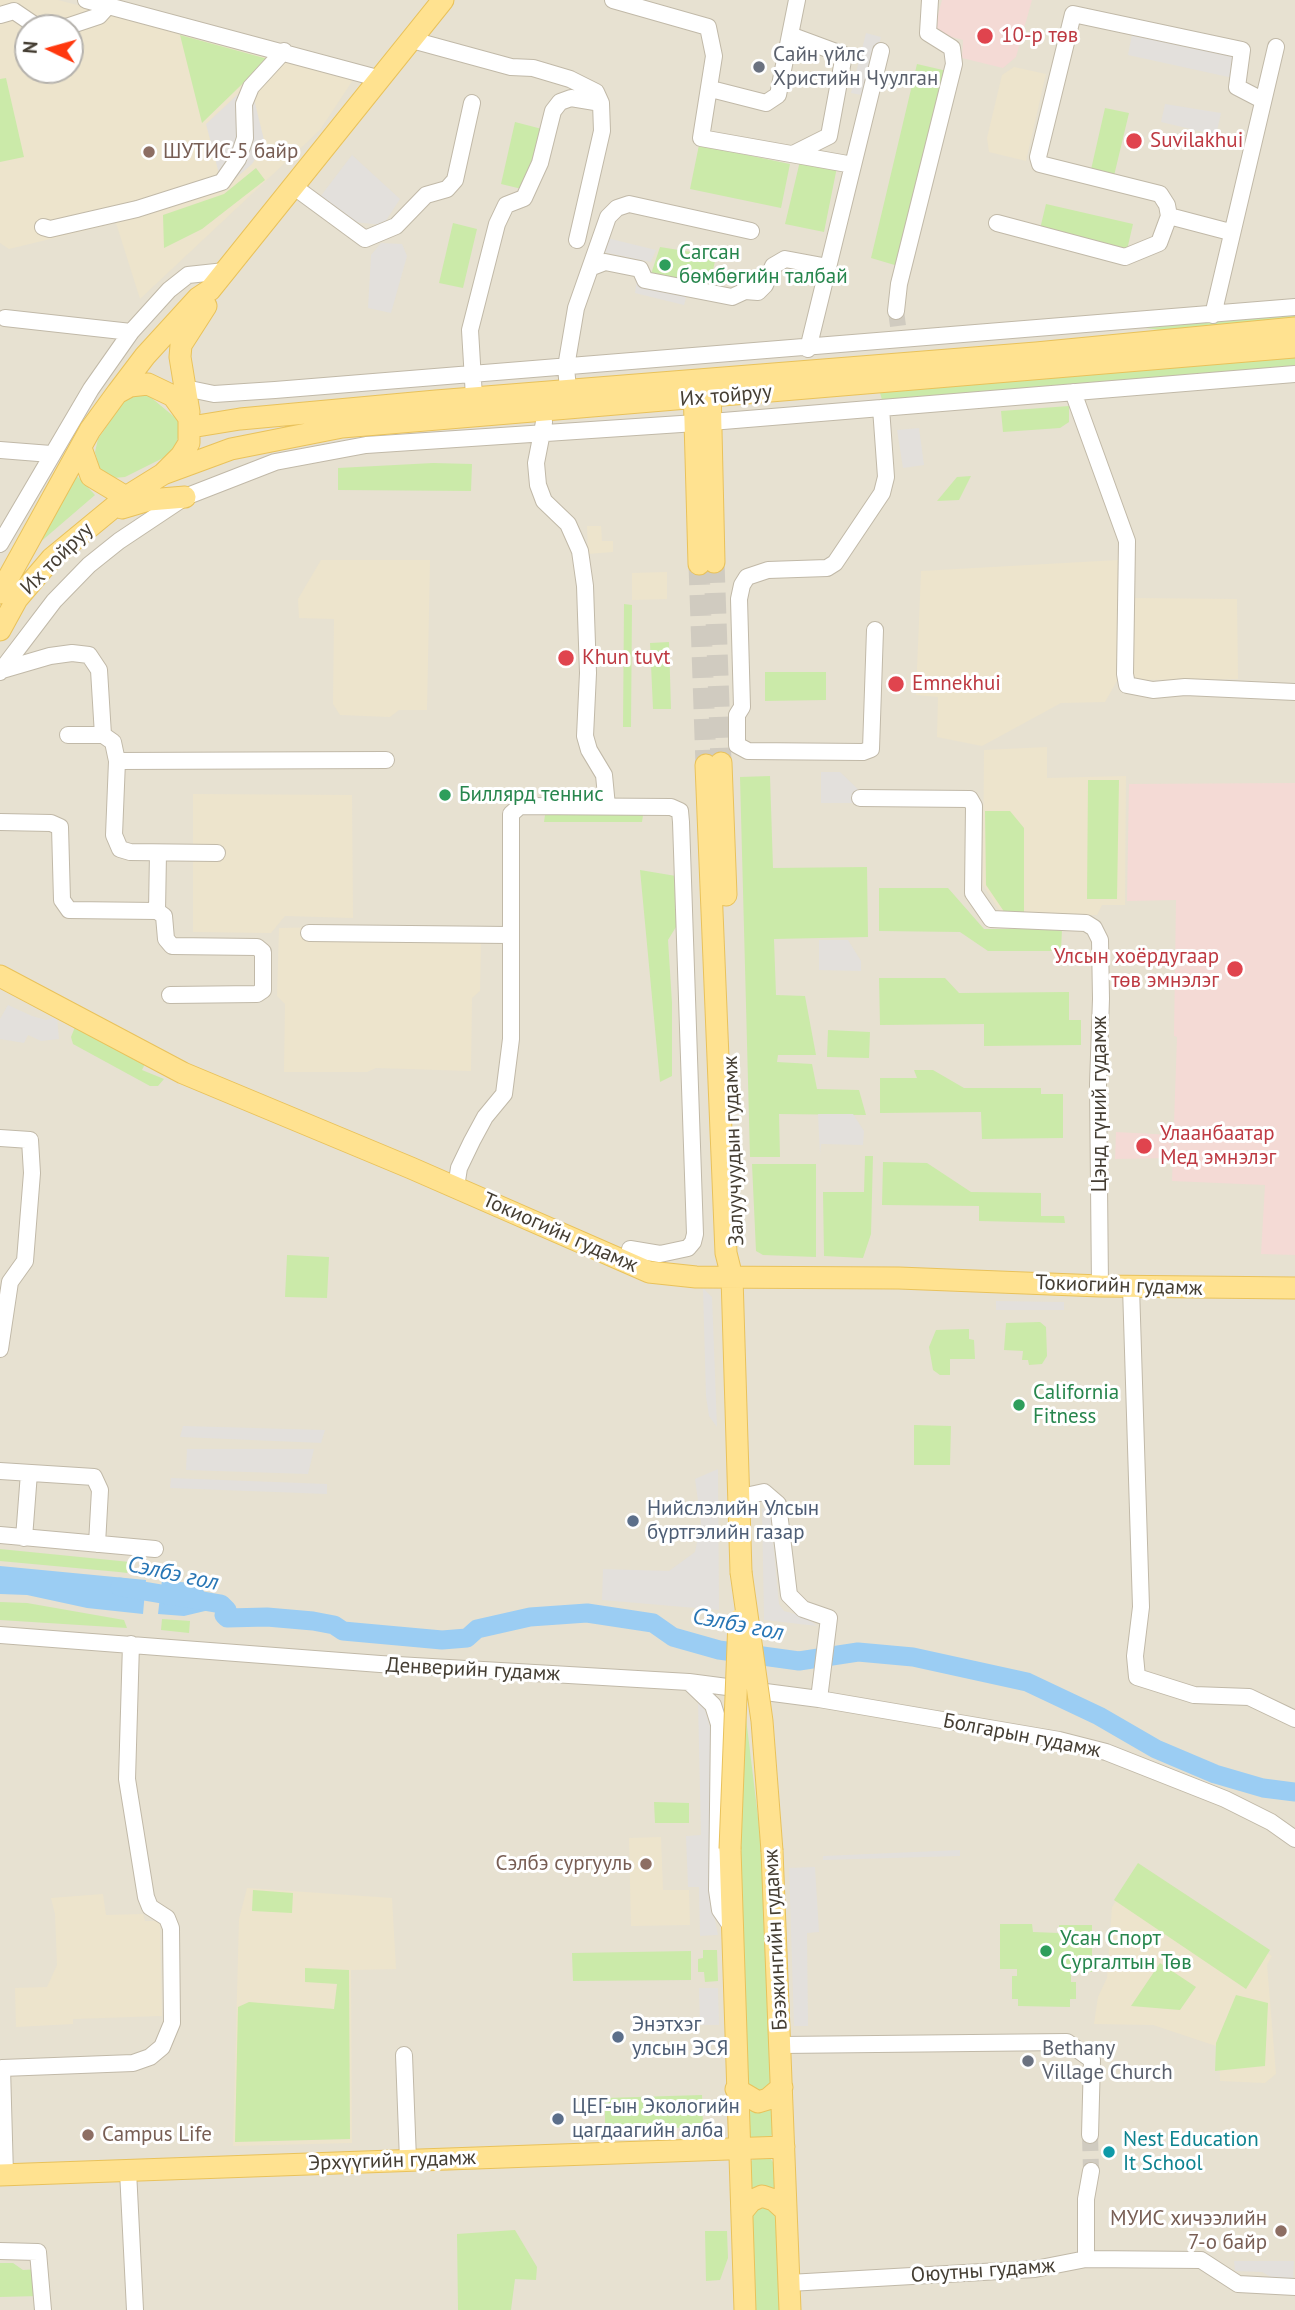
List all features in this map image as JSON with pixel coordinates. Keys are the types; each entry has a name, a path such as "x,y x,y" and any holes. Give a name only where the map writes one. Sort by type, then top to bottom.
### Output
{"main road":[{"path":"210,290 207,305 181,345 190,422 185,450 163,474 126,497 92,476 81,448 90,430 145,356 198,298 210,290 443,0"},
{"name":"Их тойруу","path":"163,474 231,449 342,427 545,409 702,389 1295,328"},
{"name":"Их тойруу","path":"190,422 568,389 702,389 1295,347"},
{"path":"117,393 130,386 148,384 173,396 190,422"},
{"path":"702,389 706,563"},
{"name":"Их тойруу","path":"0,593 10,554 81,448"},
{"name":"Их тойруу","path":"0,630 37,574 126,497"},
{"path":"106,512 149,500 185,497"},
{"name":"Залуучуудын гудамж","path":"714,764 726,1253 732,1277"},
{"name":"Токиогийн гудамж","path":"0,976 183,1073 456,1187 632,1266 663,1275 1295,1288"},
{"name":"Бээжингийн гудамж","path":"732,1277 741,1497 741,1572 730,1849 745,2310"},
{"name":"Бээжингийн гудамж","path":"741,1572 762,1721 772,1850 790,2310"},
{"path":"736,2089 753,2101 763,2101 782,2087"},
{"name":"Эрхүүгийн гудамж","path":"3,2175 784,2147"},
{"path":"742,2212 751,2202 762,2196 774,2200 786,2211"}],"street":[{"path":"86,0 381,79"},
{"path":"613,0 708,27 714,47 711,89 701,138 853,165"},
{"path":"711,89 766,103 778,96 797,0"},
{"path":"898,326 899,284 954,64 951,48 928,33 929,0"},
{"path":"84,21 99,16 108,6"},
{"path":"998,223 1125,257 1159,243 1169,216 1167,205 1160,194 1040,164 1038,157 1074,7 1242,50 1237,87 1262,100"},
{"path":"0,15 15,11 19,14"},
{"path":"790,35 844,55 829,136 793,154"},
{"path":"412,40 511,67 533,68 570,79 596,92 601,103 602,131 577,240"},
{"path":"1213,315 1230,232 1276,47"},
{"path":"43,227 50,229 137,209 222,182 238,159 245,138 244,104 251,87 284,51"},
{"path":"808,349 881,51"},
{"path":"474,397 470,330 497,224 506,205 524,198 540,163 554,111 560,102 571,98 601,103"},
{"path":"293,186 365,239 396,226 426,195 447,189 455,180 472,103"},
{"path":"568,389 566,367 576,308 608,217 617,208 629,204 751,231"},
{"path":"1169,216 1230,232"},
{"path":"592,267 605,262 640,269 645,280 732,297 746,291 758,292 765,285 773,266 785,259 828,267"},
{"path":"0,544 51,454 131,332 169,290 188,275 225,271"},
{"path":"184,388 214,394 808,349 898,326 1213,315 1295,307"},
{"path":"5,318 131,332"},
{"path":"1,671 54,601 89,565 139,525 185,497 275,462 366,445 703,422 1295,374"},
{"path":"1073,392 1127,541 1125,674 1128,685 1153,690 1185,687 1295,692"},
{"path":"875,630 871,749 863,752 748,751 737,746 737,715 742,707 739,599 742,585 747,577 768,570 827,568 835,563 882,493 886,477 881,408"},
{"path":"545,409 536,463 538,485 544,501 568,524 580,551 585,586 588,673 585,736 589,750 604,775 607,806"},
{"path":"0,450 51,454"},
{"path":"1,671 50,656 72,653 89,655 99,670 103,735"},
{"path":"68,735 103,735 113,742 117,761 115,840 125,851 217,853"},
{"path":"117,761 386,760"},
{"name":"Цэнд гүний гудамж","path":"860,798 970,799 974,806 973,893 991,919 1086,923 1094,928 1100,940 1100,1286"},
{"path":"456,1187 459,1168 472,1141 485,1117 504,1094 511,1039 509,818 513,810 520,806 607,806 671,807 680,811 695,1234 694,1242 688,1248 660,1254 630,1249 632,1266"},
{"path":"0,822 51,823 60,827 62,900 69,910 157,911 164,916 166,939 172,946 257,947 263,952 263,990 257,994 170,995"},
{"path":"157,911 158,853"},
{"path":"309,933 509,935"},
{"path":"0,1138 30,1140 32,1173 25,1261 10,1282 0,1349"},
{"path":"1130,1286 1141,1607 1135,1656 1137,1677 1194,1695 1249,1697 1295,1719"},
{"path":"0,1471 94,1477 100,1490 97,1544"},
{"path":"24,1538 29,1473"},
{"path":"741,1497 764,1492 778,1504 789,1595 803,1609 829,1618 820,1693"},
{"path":"0,1535 155,1549"},
{"name":"Денверийн гудамж","path":"0,1635 380,1664 688,1682 773,1692"},
{"path":"3,2175 2,2067 133,2063 150,2057 162,2047 172,2023 171,1928 167,1918 150,1907 146,1897 127,1779 131,1644"},
{"path":"688,1682 713,1704 719,1724 717,1889 720,1910 731,1926"},
{"name":"Болгарын гудамж","path":"773,1692 820,1693 1059,1740 1106,1752 1225,1799 1271,1822 1295,1839"},
{"path":"780,2045 1067,2042 1092,2060 1090,2135"},
{"path":"404,2054 408,2160"},
{"path":"128,2171 135,2310"},
{"path":"1086,2259 1086,2199 1091,2171"},
{"path":"0,2251 38,2252 43,2310"},
{"name":"Оюутны гудамж","path":"789,2283 1035,2269 1086,2259 1201,2260 1238,2284 1295,2287"}],"shaded area":[{"path":"0,0 1295,0 1295,2310 0,2310"},
{"name":"ШУТИС-5 байр","path":"0,0 58,0 355,77 320,130 140,299 116,223 9,249 0,243"},
{"name":"10-р төв","path":"942,0 1032,0 1016,57 1003,68 962,58 963,40 933,32"},
{"path":"1133,29 1239,52 1233,78 1128,55"},
{"path":"866,33 881,37 866,96 851,93"},
{"path":"1014,67 1046,74 1026,161 989,152 987,138 1002,75"},
{"path":"250,83 265,144 252,164 223,189 206,124"},
{"path":"1165,104 1221,113 1216,135 1161,122"},
{"path":"352,155 400,199 383,225 354,222 320,197"},
{"path":"607,238 656,250 651,262 603,252"},
{"path":"381,243 402,244 407,256 391,313 368,308 371,255"},
{"path":"637,279 688,291 684,305 635,293"},
{"path":"919,428 924,465 903,468 897,430"},
{"path":"587,526 601,526 602,541 613,541 613,552 588,554"},
{"path":"321,560 430,560 427,710 399,710 390,717 340,715 333,704 334,619 299,618 298,599"},
{"path":"1118,560 1117,681 1105,702 1061,703 982,746 937,737 938,697 916,695 921,571"},
{"path":"667,572 667,599 632,600 632,573"},
{"path":"1133,598 1237,599 1238,679 1135,680 1129,674"},
{"path":"1047,747 1047,778 1126,776 1125,905 1102,905 1097,915 1003,916 983,885 984,750"},
{"path":"821,772 840,772 863,794 863,803 821,803"},
{"name":"Улсын хоёрдугаар төв эмнэлэг","path":"1295,783 1295,1255 1261,1254 1265,1185 1172,1181 1177,1037 1174,1036 1176,900 1127,901 1129,784"},
{"path":"193,794 352,795 353,918 285,916 271,933 193,932"},
{"path":"373,926 481,938 480,991 472,998 471,1071 376,1068 367,1072 284,1072 285,1004 277,996 279,928"},
{"path":"819,940 848,940 861,961 861,971 819,970"},
{"path":"8,1005 46,1020 57,1017 59,1039 41,1041 28,1035 24,1043 0,1039 0,1019"},
{"path":"818,1114 853,1114 864,1131 863,1145 821,1144 820,1155"},
{"name":"Улаанбаатар Мед эмнэлэг","path":"1116,1132 1172,1135 1171,1158 1115,1159"},
{"path":"703,1288 712,1297 717,1427 709,1416 706,1396"},
{"path":"996,1301 1064,1302 1064,1310 996,1310"},
{"path":"183,1426 325,1430 321,1443 180,1437"},
{"path":"187,1449 314,1449 308,1474 186,1470"},
{"path":"718,1469 719,1610 602,1600 603,1569 669,1571 695,1552 701,1523 695,1479"},
{"path":"171,1478 327,1484 327,1494 170,1488"},
{"path":"762,1508 770,1509 779,1604 784,1611 806,1617 817,1626 764,1620"},
{"path":"698,1702 705,1710 711,1731 710,1894 718,1935 700,1936 699,1887 688,1887 686,1836 701,1835"},
{"name":"Сэлбэ сургууль","path":"661,1837 663,1890 689,1890 690,1925 631,1926 629,1838"},
{"path":"960,1850 960,1856 823,1860 823,1856"},
{"path":"1139,1865 1272,1956 1267,1965 1276,2074 1265,2083 1220,2081 1219,2047 1153,2025 1094,2024 1098,1997 1107,1978 1112,1907"},
{"path":"815,1867 819,1932 807,1933 808,2026 794,2026 789,1868"},
{"path":"247,1888 392,1898 396,1969 351,1970 352,2143 233,2146 239,1919"},
{"path":"103,1894 106,1915 143,1914 145,1921 160,1921 162,2016 73,2019 73,2024 16,2027 15,1988 47,1987 57,1965 55,1914 51,1898"},
{"path":"699,1988 718,1988 719,2025 700,2025"},
{"path":"1234,2261 1294,2261 1293,2281 1280,2282 1262,2272 1235,2271"}],"green space":[{"path":"180,35 268,59 202,123"},
{"path":"917,64 947,71 898,266 871,258"},
{"path":"6,78 24,157 0,162 0,79"},
{"path":"1105,108 1129,113 1113,180 1090,174"},
{"path":"515,122 542,129 526,190 501,184"},
{"path":"699,145 790,164 781,208 690,189"},
{"path":"800,161 837,167 824,232 785,224"},
{"path":"256,168 265,180 202,229 164,248 163,215 224,194"},
{"path":"1046,204 1133,224 1127,250 1040,229"},
{"path":"453,223 477,229 463,288 439,283"},
{"path":"660,247 716,256 709,289 650,277"},
{"path":"1295,311 1295,322 1182,333 1131,326"},
{"path":"1295,355 1295,367 882,400 879,389"},
{"path":"138,395 148,395 178,420 180,430 175,448 167,456 125,477 113,478 101,474 95,452 98,439 123,402"},
{"path":"1069,406 1069,422 1060,428 1003,432 1001,411"},
{"path":"433,463 472,464 471,491 338,490 338,468"},
{"path":"77,476 95,495 38,544"},
{"path":"971,476 959,500 937,501 957,477"},
{"path":"624,604 632,605 631,727 623,727"},
{"path":"669,642 671,709 653,709 650,643"},
{"path":"765,672 826,672 826,700 765,701"},
{"path":"770,776 773,868 867,867 868,937 774,939 776,995 805,996 816,1055 778,1055 777,1062 812,1064 817,1089 859,1090 866,1115 779,1114 780,1157 750,1157 740,777"},
{"path":"1088,780 1119,780 1117,899 1087,899"},
{"path":"985,811 1010,811 1024,828 1024,912 1005,913 986,885"},
{"path":"545,815 643,815 642,822 544,822"},
{"path":"640,870 676,876 679,922 668,940 672,1003 672,1076 660,1082"},
{"path":"879,888 948,888 984,929 1062,929 1061,951 988,951 960,932 879,931"},
{"path":"879,978 945,978 959,993 1069,992 1069,1020 1081,1020 1081,1045 984,1046 984,1024 880,1025"},
{"path":"75,1027 146,1062 142,1070 164,1079 158,1086 150,1086 73,1044 71,1037"},
{"path":"828,1030 870,1032 869,1058 827,1057"},
{"path":"914,1070 933,1070 964,1088 1041,1088 1041,1094 1063,1094 1063,1138 982,1139 981,1112 880,1113 880,1078 917,1078"},
{"path":"865,1156 873,1156 871,1234 863,1258 824,1256 823,1192 864,1192"},
{"path":"883,1162 927,1163 971,1192 1041,1193 1041,1216 1064,1216 1065,1223 979,1221 979,1206 882,1205"},
{"path":"752,1164 816,1164 816,1257 763,1255 756,1251"},
{"path":"287,1255 329,1257 327,1298 285,1297"},
{"path":"1040,1322 1046,1327 1047,1356 1042,1364 1029,1365 1028,1360 1022,1360 1023,1351 1004,1350 1006,1323"},
{"path":"969,1329 969,1339 974,1340 975,1359 950,1359 950,1375 940,1375 933,1370 929,1347 936,1330"},
{"path":"914,1425 951,1426 950,1465 914,1465"},
{"path":"0,1549 130,1562 130,1568 127,1573 0,1561"},
{"path":"0,1602 27,1603 124,1620 127,1628 0,1620"},
{"path":"162,1619 190,1621 189,1633 161,1630"},
{"path":"745,1710 762,1850 771,2092 746,2090 738,1895"},
{"path":"654,1802 689,1803 689,1823 655,1823"},
{"path":"1138,1863 1270,1950 1246,1989 1114,1900"},
{"path":"253,1890 293,1893 292,1913 252,1911"},
{"name":"Усан Спорт Сургалтын Төв","path":"1000,1924 1032,1924 1033,1932 1059,1933 1059,1925 1092,1925 1092,1972 1071,1972 1071,1982 1076,1982 1076,1999 1070,1999 1070,2007 1018,2006 1018,1999 1012,1999 1012,1976 1017,1976 1017,1969 1000,1969"},
{"path":"703,1950 717,1950 718,1981 705,1982 704,1972 698,1972 698,1959 703,1958"},
{"path":"691,1951 691,1980 573,1981 572,1953"},
{"path":"1160,1963 1196,1987 1180,2010 1131,2006"},
{"path":"305,1968 349,1970 350,2139 235,2142 238,2007 249,2002 334,2009 337,1984 305,1982"},
{"path":"1236,1995 1268,2003 1265,2066 1215,2071 1216,2043"},
{"path":"702,2095 703,2127 605,2130 605,2098"},
{"path":"745,2099 774,2099 774,2130 770,2138 752,2139 748,2135"},
{"path":"756,2157 770,2158 775,2165 777,2197 751,2196 749,2163"},
{"path":"776,2205 782,2310 752,2310 750,2207"},
{"path":"515,2230 537,2267 536,2280 515,2279 511,2310 458,2310 457,2234"},
{"path":"705,2231 727,2231 728,2258 720,2280 706,2281"},
{"path":"0,2263 13,2263 23,2270 39,2269 40,2296 0,2297"}],"water":[{"path":"0,1566 146,1580 143,1614 87,1608 27,1595 0,1594"},
{"path":"162,1580 199,1584 205,1593 226,1606 184,1616 158,1614"}],"waterway":[{"name":"Сэлбэ гол","path":"120,1587 221,1604 227,1610 224,1615 227,1618 267,1617 313,1621 334,1625 343,1631 442,1640 467,1638 477,1629 530,1617 587,1613 653,1623 673,1637 719,1650 799,1661 858,1652 913,1657 1027,1682 1099,1716 1156,1749 1215,1774 1263,1788 1295,1792"}],"tunnel":[{"path":"896,311 898,326"},
{"path":"714,562 721,763"},
{"path":"699,564 706,765"},
{"path":"1090,2135 1091,2171"}],"place":[{"name":"10-р төв","path":"985,36"},
{"name":"Сайн үйлс Христийн Чуулган","path":"759,67"},
{"name":"Suvilakhui","path":"1134,141"},
{"name":"ШУТИС-5 байр","path":"149,152"},
{"name":"Сагсан бөмбөгийн талбай","path":"665,265"},
{"name":"Khun tuvt","path":"566,658"},
{"name":"Emnekhui","path":"896,684"},
{"name":"Биллярд теннис","path":"445,795"},
{"name":"Улсын хоёрдугаар төв эмнэлэг","path":"1235,969"},
{"name":"Улаанбаатар Мед эмнэлэг","path":"1144,1146"},
{"name":"California Fitness","path":"1019,1405"},
{"name":"Нийслэлийн Улсын бүртгэлийн газар","path":"633,1521"},
{"name":"Сэлбэ сургууль","path":"646,1864"},
{"name":"Усан Спорт Сургалтын Төв","path":"1046,1951"},
{"name":"Энэтхэг улсын ЭСЯ","path":"618,2037"},
{"name":"Bethany Village Church","path":"1028,2061"},
{"name":"ЦЕГ-ын Экологийн цагдаагийн алба","path":"558,2119"},
{"name":"Campus Life","path":"88,2135"},
{"name":"Nest Education It School","path":"1109,2152"},
{"name":"МУИС хичээлийн 7-о байр","path":"1281,2231"}]}
